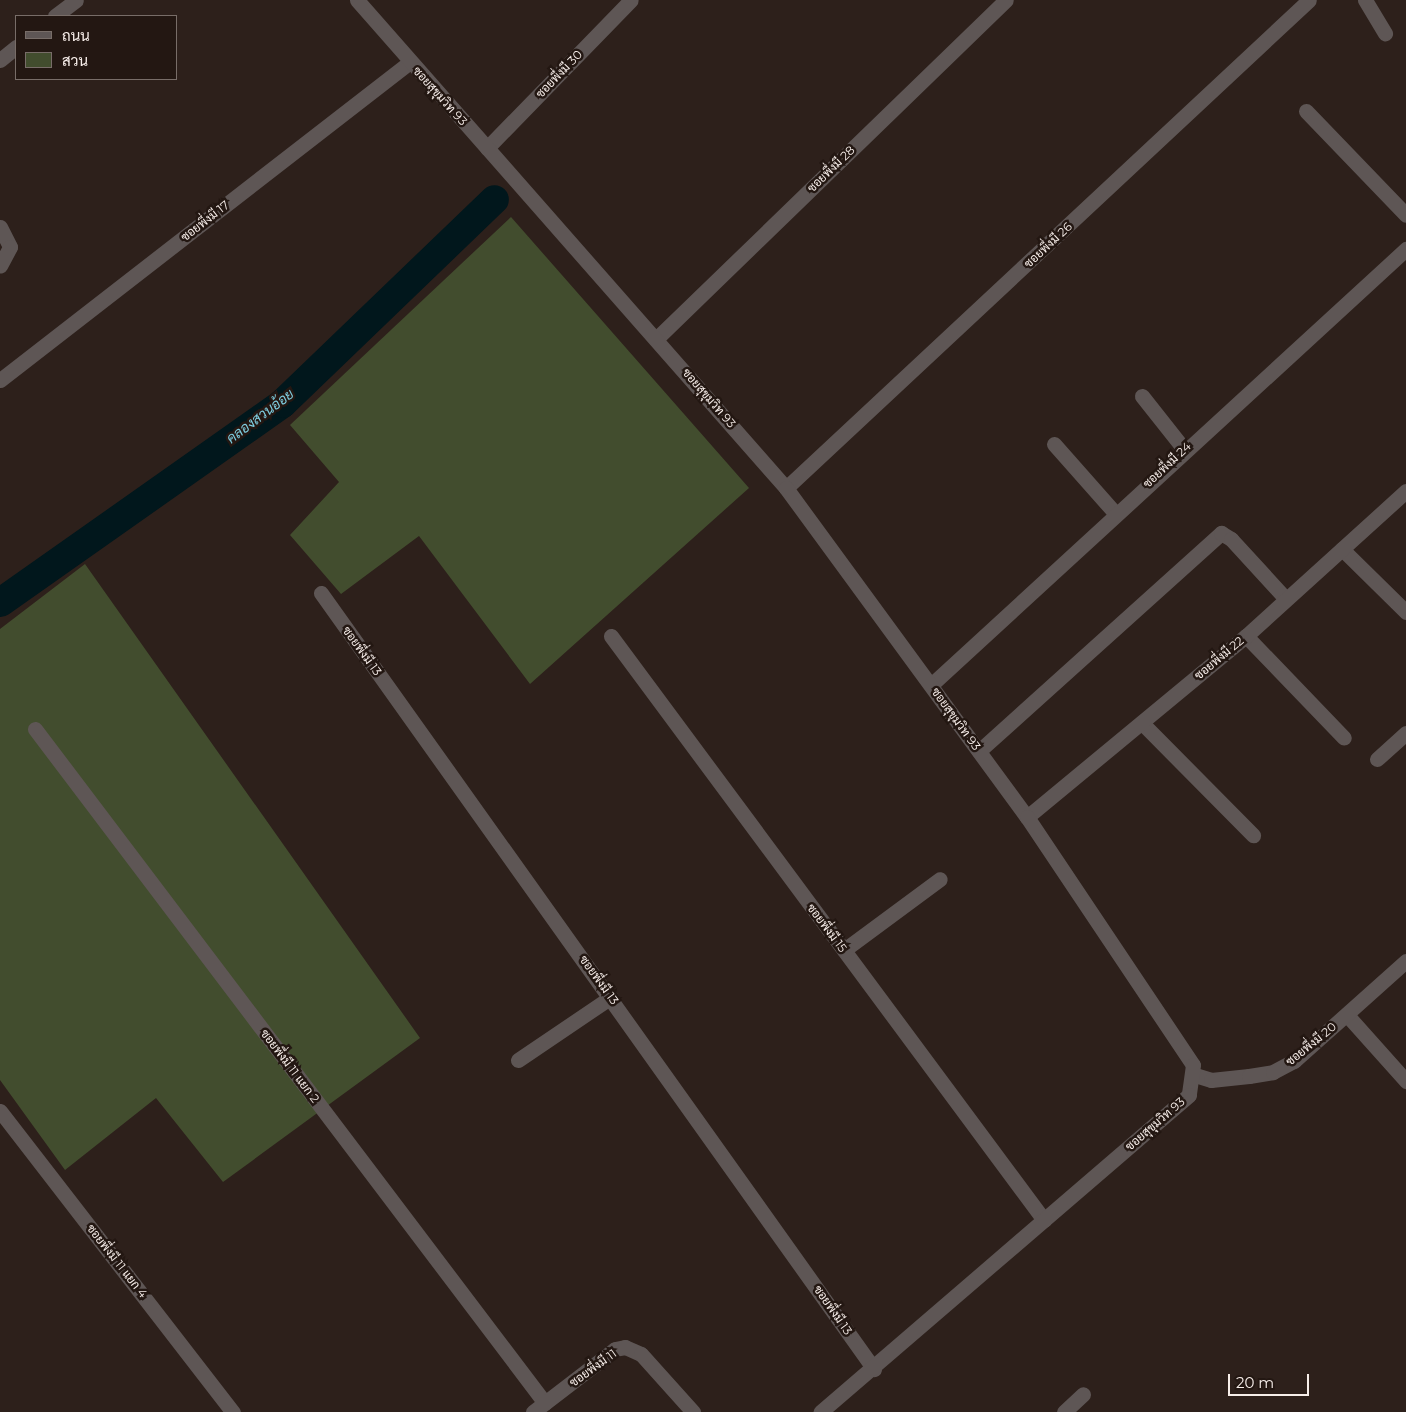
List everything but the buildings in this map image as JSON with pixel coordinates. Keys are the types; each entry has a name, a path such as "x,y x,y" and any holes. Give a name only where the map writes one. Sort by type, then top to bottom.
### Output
{"street":[{"path":"56,15 76,0"},
{"name":"ซอยสุขุมวิท 93","path":"357,0 786,488 1027,817 1190,1060 1195,1075 1189,1095 874,1369 821,1412"},
{"name":"ซอยพึ่งมี 30","path":"487,148 631,0"},
{"name":"ซอยพึ่งมี 28","path":"656,339 1006,0"},
{"name":"ซอยพึ่งมี 26","path":"786,488 1309,0"},
{"path":"1365,0 1384,33"},
{"path":"0,60 15,48"},
{"name":"ซอยพึ่งมี 17","path":"0,380 410,62"},
{"path":"1306,110 1406,215"},
{"path":"0,227 10,247 0,266"},
{"name":"ซอยพึ่งมี 24","path":"931,685 1184,449 1406,249"},
{"path":"1142,396 1184,449"},
{"path":"1054,444 1115,513"},
{"name":"ซอยพึ่งมี 22","path":"1027,817 1246,636 1406,491"},
{"path":"979,751 1221,533 1231,538 1286,599"},
{"path":"1342,549 1406,612"},
{"name":"ซอยพึ่งมี 13","path":"321,594 611,997 874,1369"},
{"name":"ซอยพึ่งมี 15","path":"611,636 1044,1220"},
{"path":"1246,636 1344,738"},
{"path":"1142,723 1254,835"},
{"name":"ซอยพึ่งมี 11 แยก 2","path":"35,729 545,1402"},
{"path":"1377,759 1406,733"},
{"path":"844,950 940,879"},
{"name":"ซอยพึ่งมี 20","path":"1195,1075 1211,1080 1273,1072 1294,1061 1406,961"},
{"path":"518,1060 611,997"},
{"path":"1347,1015 1406,1081"},
{"name":"ซอยพึ่งมี 11 แยก 4","path":"0,1111 233,1412"},
{"name":"ซอยพึ่งมี 11","path":"533,1412 615,1349 625,1347 641,1354 693,1412"},
{"path":"1064,1412 1083,1394"}],"green space":[{"path":"511,217 749,488 530,684 419,536 341,594 290,535 339,482 290,425"},
{"path":"85,564 420,1038 223,1182 156,1098 65,1170 0,1080 0,629"}],"waterway":[{"name":"คลองสวนอ้อย","path":"0,602 282,403 494,199"}]}
